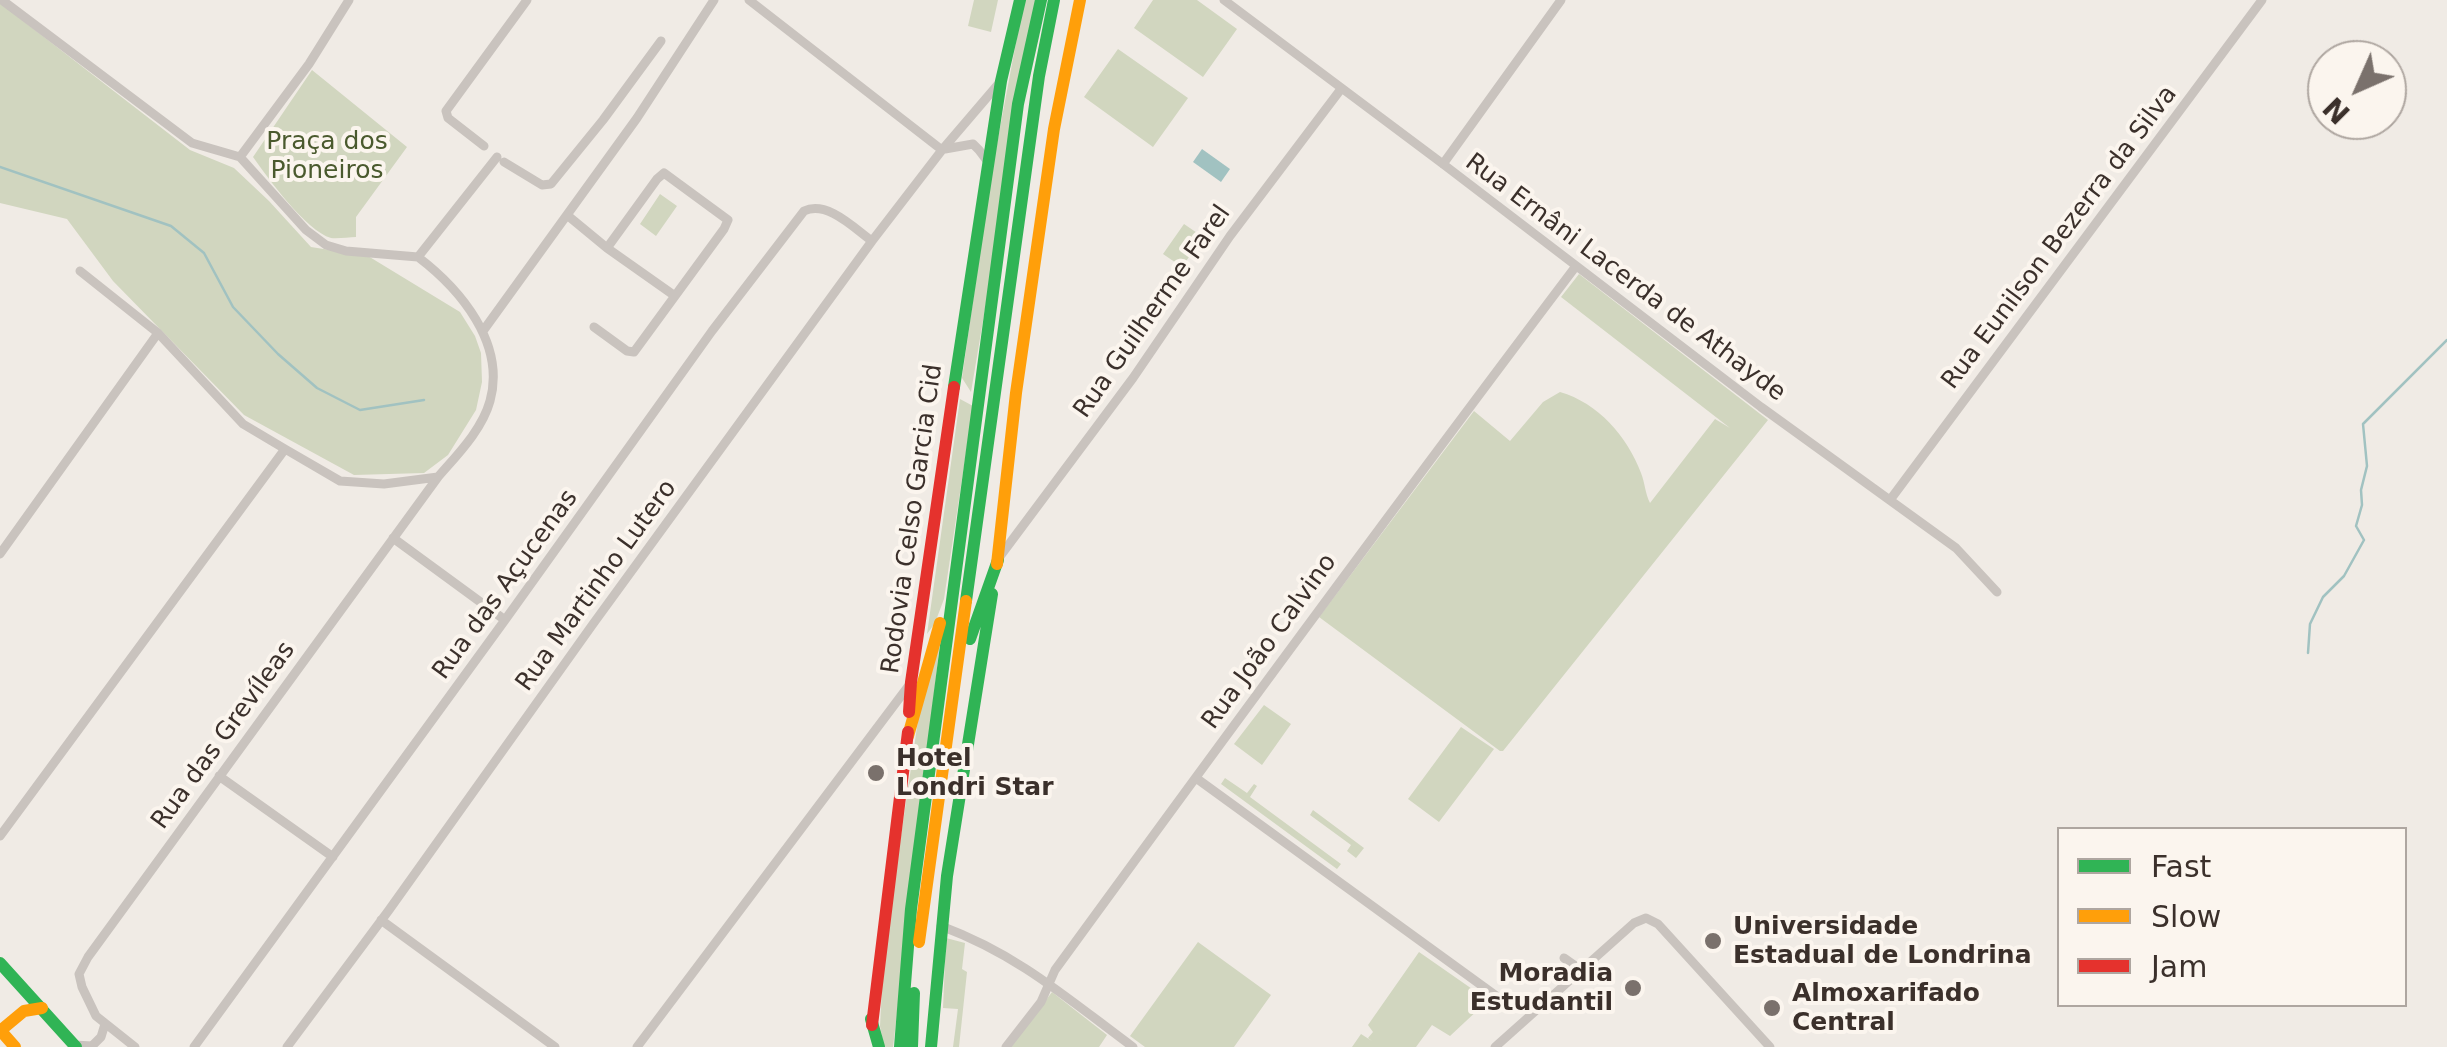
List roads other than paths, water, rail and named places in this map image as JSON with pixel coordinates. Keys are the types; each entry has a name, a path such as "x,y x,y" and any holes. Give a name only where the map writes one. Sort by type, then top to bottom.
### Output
{"main road":[{"name":"Rodovia Celso Garcia Cid","path":"876,1047 872,1018 908,736 911,682 1001,80 1020,0"},
{"name":"Rodovia Celso Garcia Cid","path":"900,1047 911,909 1018,104 1041,0"},
{"path":"912,1047 916,965 1040,76 1054,0"},
{"path":"931,1047 933,995 960,786 998,560 1016,393 1049,167 1080,0"},
{"path":"956,677 998,560"},
{"path":"908,736 954,584"},
{"path":"0,962 75,1046"},
{"path":"916,965 921,1047"},
{"path":"15,1047 0,1030 22,1010 42,1008"}],"street":[{"path":"2,0 192,143 240,158 306,230 326,245 346,251 418,256 460,296 483,331 637,118 714,0"},
{"path":"240,158 350,0"},
{"path":"527,0 446,112 448,118 500,160 542,184 550,184 661,41"},
{"path":"749,0 942,150 972,144 988,162"},
{"name":"Rua Ernâni Lacerda de Athayde","path":"1224,0 1761,407 1956,548 1997,592"},
{"path":"1443,164 1561,0"},
{"name":"Rua Eunilson Bezerra da Silva","path":"1890,500 2262,0"},
{"name":"Rua Martinho Lutero","path":"288,1047 872,241 1001,80"},
{"name":"Rua Guilherme Farel","path":"998,560 1133,378 1230,236 1341,89"},
{"path":"418,256 500,160"},
{"path":"594,327 634,352 728,222 724,215 664,173 607,248"},
{"name":"Rua das Açucenas","path":"194,1047 712,331 804,211 814,207 826,210 872,241"},
{"path":"567,215 675,296"},
{"name":"Rua João Calvino","path":"1006,1047 1040,1002 1056,970 1196,778 1576,266"},
{"path":"80,271 158,333 244,424 340,481 384,484 438,477"},
{"name":"Rua das Grevíleas","path":"105,1024 96,1016 82,987 79,974 88,957 438,477 471,438 490,402 494,374 483,331"},
{"path":"0,554 158,333"},
{"path":"0,836 285,449"},
{"path":"393,538 505,620"},
{"path":"636,1047 911,682"},
{"path":"219,776 333,857"},
{"path":"1196,778 1510,1006"},
{"path":"1496,1047 1641,918 1652,920 1770,1047"},
{"path":"382,920 555,1047"},
{"path":"941,926 974,938 1050,982 1133,1047"},
{"path":"1564,958 1581,970"},
{"path":"75,1046 92,1046 101,1037 105,1024 129,1046"},
{"path":"0,1030 3,1047"}],"water":[{"path":"1202,149 1230,169 1221,182 1193,162"}],"waterway":[{"path":"0,167 171,226 204,253 233,307 317,388 360,410 424,400"},
{"path":"2308,653 2310,624 2323,597 2344,576 2364,540 2356,526 2367,466 2363,424 2447,340"}],"place":[{"name":"Hotel Londri Star","path":"876,773"},
{"name":"Universidade Estadual de Londrina","path":"1713,941"},
{"name":"Moradia Estudantil","path":"1633,988"},
{"name":"Almoxarifado Central","path":"1772,1008"}],"park label":[{"name":"Praça dos Pioneiros","path":"327,156"}]}
